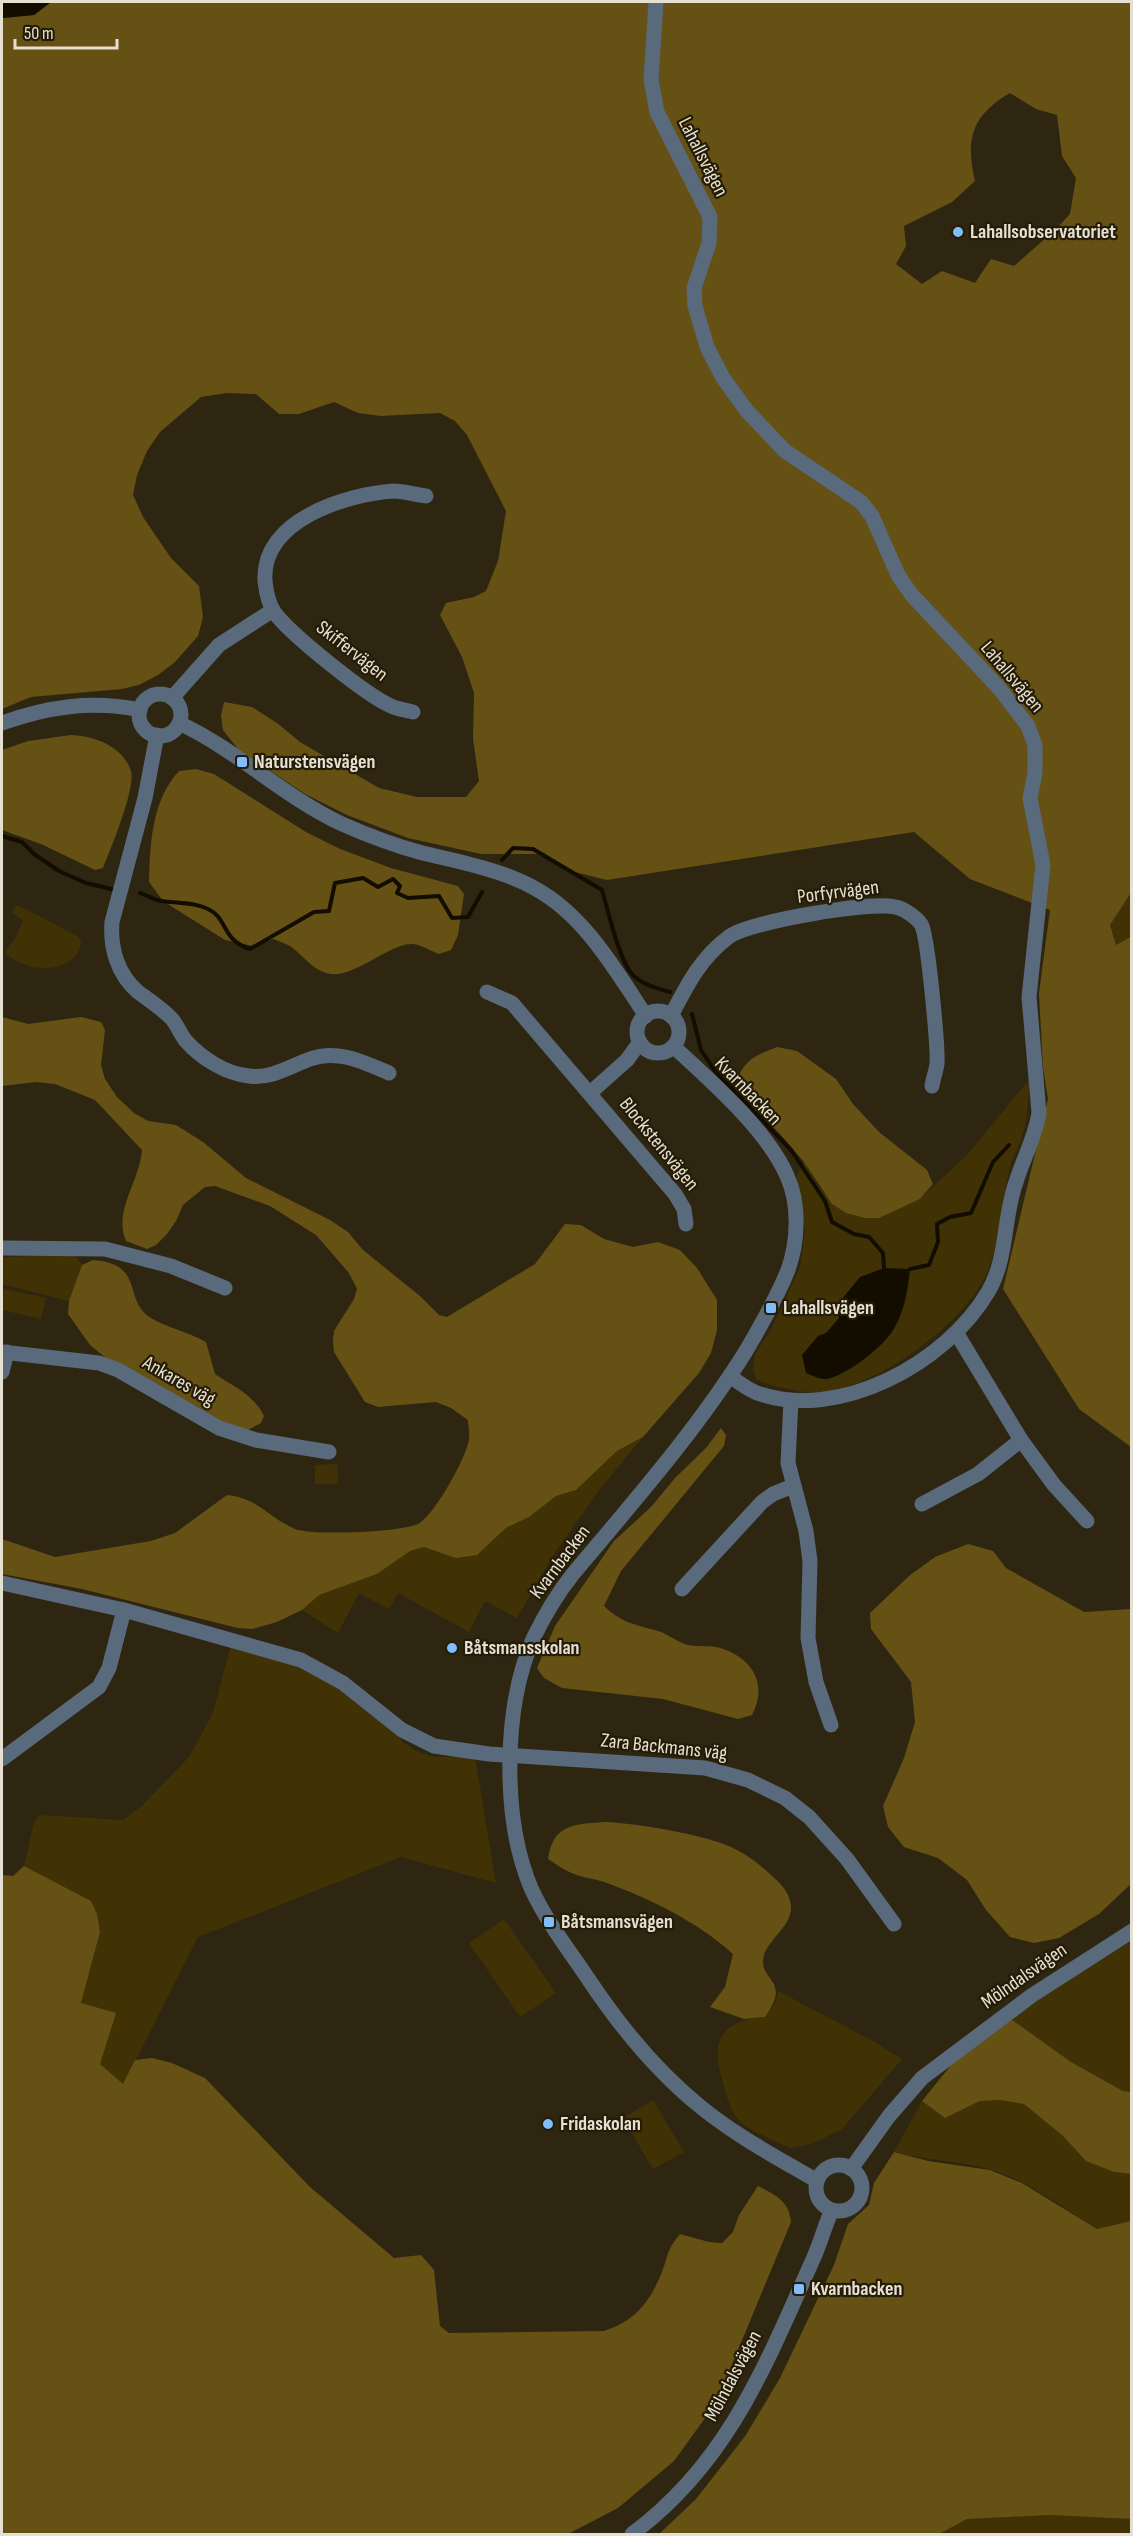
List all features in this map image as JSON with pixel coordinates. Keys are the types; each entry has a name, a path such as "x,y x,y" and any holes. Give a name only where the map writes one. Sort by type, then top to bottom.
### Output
{"street":[{"name":"Lahallsvägen","path":"656,2 651,80 657,112 710,217 709,243 694,288 696,306 707,347 723,378 747,411 785,451 861,502 872,516 898,575 911,594 999,688 1028,726 1035,745 1035,773 1030,798 1043,865 1029,997 1039,1113 1037,1126 1015,1184 1004,1246 996,1275 984,1298 957,1334 893,1377 856,1393 791,1400 755,1392 730,1376"},
{"path":"172,698 219,645 273,610 265,580 266,569 282,536 296,524 322,508 347,498 397,491 426,496"},
{"name":"Skiffervägen","path":"273,610 322,657 376,698 391,707 412,712"},
{"path":"162,694 172,698 180,709 179,723 170,733 157,735 143,726 139,717 143,703 151,696 162,694"},
{"path":"2,723 28,713 76,705 117,706 140,710"},
{"path":"179,723 307,805 340,823 378,839 515,879 538,890 562,908 586,931 645,1016"},
{"path":"157,735 145,798 112,922 111,940 115,957 124,975 136,990 171,1018 185,1040 219,1066 232,1072 258,1077 274,1074 325,1056 351,1057 389,1073"},
{"name":"Porfyrvägen","path":"671,1016 700,963 716,947 744,929 766,922 874,906 896,907 921,925 927,945 937,1065 932,1086"},
{"name":"Blockstensvägen","path":"487,992 512,1003 590,1093 675,1194 684,1209 686,1224"},
{"path":"656,1012 671,1016 679,1030 674,1047 655,1053 646,1049 640,1042 638,1028 645,1016 656,1012"},
{"name":"Blockstensvägen","path":"590,1093 627,1060 640,1042"},
{"name":"Kvarnbacken","path":"674,1047 768,1141 788,1178 796,1210 796,1236 789,1268 771,1308 730,1376 673,1455 558,1593 533,1640 519,1688 510,1755 510,1796 522,1862 531,1887 549,1922 636,2044 655,2066 702,2108 765,2151 817,2181"},
{"path":"2,1248 105,1249 171,1266 225,1288"},
{"path":"957,1334 1021,1440 1053,1485 1087,1521"},
{"name":"Ankares väg","path":"2,1372 4,1352 99,1363 118,1370 219,1428 256,1440 329,1452"},
{"path":"791,1400 788,1463 806,1531 810,1561 808,1638 816,1682 831,1725"},
{"path":"922,1504 978,1474 1021,1440"},
{"path":"682,1589 762,1502 773,1494 793,1486"},
{"path":"2,1583 124,1610 301,1660 343,1683 384,1717 422,1741 450,1749 510,1755"},
{"path":"2,1759 99,1687 109,1668 124,1610"},
{"name":"Zara Backmans väg","path":"510,1755 705,1768 728,1773 770,1789 793,1803 828,1836 894,1923"},
{"name":"Mölndalsvägen","path":"851,2169 889,2116 922,2078 1030,1996 1131,1931"},
{"path":"842,2166 851,2169 861,2183 860,2196 849,2208 832,2210 823,2205 818,2196 817,2181 823,2172 831,2167 842,2166"},
{"name":"Mölndalsvägen","path":"632,2535 668,2506 688,2485 719,2447 740,2414 815,2255 832,2210"}],"shaded area":[{"path":"2,2 51,2 34,15 2,18"},
{"path":"51,2 1131,2 1132,891 1110,925 1116,945 1132,936 1131,1447 1079,1409 1003,1289 1048,1099 1043,1068 1039,993 1050,910 970,879 914,832 607,880 567,870 538,854 481,854 408,838 347,815 305,794 238,749 223,730 221,716 224,702 252,707 277,723 300,742 379,788 417,797 466,797 479,781 473,739 474,693 462,657 440,615 446,603 474,597 486,591 498,561 506,511 467,435 455,421 440,413 381,416 358,413 334,402 299,414 279,414 256,394 227,393 201,397 160,432 147,451 137,475 133,495 143,517 171,558 199,586 203,617 198,636 175,662 158,675 139,685 122,689 31,697 2,709 2,18 34,15","holes":["1010,93 1036,109 1057,115 1062,156 1076,178 1070,214 1014,266 991,259 975,283 942,271 922,284 896,264 906,246 904,226 952,202 975,181 971,153 972,140 974,130 987,110"]},
{"path":"71,735 107,744 121,755 131,771 130,791 116,834 103,868 95,870 41,844 2,830 2,750 28,741"},
{"path":"196,769 214,774 306,832 340,849 391,868 458,886 464,894 458,935 451,950 439,954 413,944 404,945 351,970 341,973 325,973 314,967 290,946 273,939 253,946 225,940 163,901 149,882 154,823 170,782 179,771"},
{"path":"1131,891 1131,936 1116,945 1110,925"},
{"path":"15,906 20,906 77,936 81,941 75,956 62,965 37,968 7,955 6,951 16,937 23,920 12,913"},
{"path":"2,1017 28,1024 81,1017 101,1022 105,1030 101,1065 105,1079 117,1097 134,1113 148,1121 176,1125 203,1142 246,1178 330,1220 348,1232 363,1250 420,1296 439,1315 447,1317 535,1264 565,1224 581,1225 604,1239 633,1247 658,1242 680,1250 697,1268 717,1300 717,1330 711,1353 699,1373 643,1437 617,1451 576,1490 556,1496 529,1517 506,1528 477,1555 456,1558 424,1547 410,1551 377,1574 319,1595 302,1610 277,1622 252,1629 238,1628 82,1589 2,1574 2,1539 55,1557 151,1541 175,1533 227,1495 247,1500 286,1525 305,1531 337,1533 409,1527 425,1519 441,1498 462,1459 469,1434 468,1420 451,1408 436,1402 378,1407 365,1402 334,1352 333,1341 334,1331 354,1299 357,1289 349,1273 316,1235 270,1206 215,1186 205,1187 183,1205 176,1221 156,1245 147,1249 126,1241 123,1230 125,1207 142,1150 95,1100 55,1084 36,1082 2,1086"},
{"path":"777,1047 797,1051 836,1079 853,1104 879,1132 927,1170 933,1184 920,1199 879,1218 865,1218 846,1213 832,1204 804,1162 743,1097 735,1084 746,1064 762,1053"},
{"path":"1029,1080 1024,1127 1010,1168 995,1250 986,1275 975,1294 959,1313 940,1331 895,1364 872,1377 849,1386 820,1393 781,1387 756,1379 753,1369 755,1354 771,1330 800,1267 805,1230 796,1178 804,1162 832,1204 846,1213 865,1218 920,1199 967,1155"},
{"path":"74,1255 82,1265 69,1301 2,1284 2,1257"},
{"path":"93,1260 110,1263 127,1275 142,1311 151,1318 206,1342 215,1374 243,1392 260,1408 264,1416 261,1423 246,1431 213,1420 107,1359 90,1345 68,1314 69,1301 82,1265"},
{"path":"884,1268 910,1269 905,1302 892,1332 863,1360 845,1372 828,1379 817,1378 806,1373 802,1355 818,1336 826,1333 839,1318 837,1305 860,1277"},
{"path":"4,1289 46,1298 41,1319 2,1310"},
{"path":"721,1428 726,1435 724,1446 621,1571 604,1606 623,1620 662,1632 684,1644 720,1648 741,1658 749,1665 758,1683 757,1704 752,1715 738,1719 663,1699 562,1688 544,1678 537,1668 555,1626 614,1541 651,1507 675,1478 706,1448"},
{"path":"643,1437 599,1490 554,1554 517,1618 485,1601 469,1632 398,1593 389,1609 359,1593 338,1633 302,1610 318,1595 377,1574 410,1551 424,1547 440,1552 477,1555 506,1528 529,1517 556,1496 576,1490 617,1451"},
{"path":"337,1464 338,1484 315,1484 315,1465"},
{"path":"968,1544 993,1551 1006,1568 1084,1612 1131,1609 1131,1884 1099,1914 1059,1938 1034,1943 1010,1937 986,1910 967,1880 938,1858 904,1847 888,1827 883,1806 904,1758 915,1722 911,1682 871,1629 870,1613 909,1576 935,1557"},
{"path":"231,1645 291,1663 328,1679 388,1725 403,1742 416,1751 434,1757 475,1756 496,1883 401,1857 198,1937 123,2085 100,2064 81,2004 100,1932 91,1901 24,1866 34,1823 39,1815 123,1820 142,1806 189,1757 213,1713"},
{"path":"607,1822 674,1831 725,1845 750,1858 781,1885 787,1893 791,1908 784,1927 770,1943 764,1955 765,1971 775,1987 776,1995 765,2017 744,2019 710,2007 725,1987 733,1954 719,1942 689,1921 655,1903 604,1882 573,1874 548,1859 555,1838 561,1832 576,1825"},
{"path":"24,1866 91,1901 97,1914 100,1932 81,2003 116,2013 100,2064 123,2084 135,2060 152,2058 172,2063 205,2078 310,2187 394,2258 421,2255 434,2270 440,2326 449,2333 604,2331 615,2327 633,2316 647,2301 662,2272 670,2249 680,2234 722,2243 733,2232 739,2215 758,2186 780,2200 788,2209 791,2222 716,2403 674,2461 618,2508 568,2534 2,2534 2,1875 13,1876"},
{"path":"504,1919 556,1993 520,2017 469,1943"},
{"path":"1131,1941 1131,2092 1123,2091 1071,2062 1011,2019 1101,1958"},
{"path":"778,1991 873,2041 902,2059 841,2130 810,2144 790,2148 754,2131 737,2118 727,2097 718,2056 722,2036 738,2023 765,2017 775,2003"},
{"path":"1011,2019 1071,2062 1123,2091 1131,2092 1131,2174 1114,2172 1086,2161 1063,2136 1024,2104 1000,2100 980,2101 945,2118 922,2101 956,2059"},
{"path":"653,2100 684,2152 653,2169 623,2118"},
{"path":"1000,2100 1024,2104 1063,2136 1086,2161 1114,2172 1131,2174 1131,2221 1097,2229 1045,2195 1003,2174 977,2166 894,2152 922,2101 945,2118 980,2101"},
{"path":"894,2152 928,2161 990,2170 1022,2183 1097,2229 1131,2221 1131,2519 1050,2515 967,2519 939,2534 659,2534 696,2499 746,2435 780,2378 834,2265 848,2224 869,2205 874,2183"},
{"path":"1050,2515 1131,2519 1131,2534 939,2534 966,2519"}],"waterway":[{"path":"2,836 22,842 34,854 59,871 86,883 115,890"},
{"path":"502,860 513,848 533,849 602,890 618,947 627,967 640,981 670,992"},
{"path":"140,893 157,900 196,905 208,909 219,918 234,940 250,949 314,912 329,911 335,883 363,878 378,887 393,879 400,886 397,893 408,898 439,896 452,918 468,917 482,892"},
{"path":"692,1014 701,1050 715,1071 791,1150 825,1201 832,1222 854,1234 869,1237 883,1253 884,1268"},
{"path":"910,1269 929,1265 938,1242 937,1224 950,1217 971,1213 993,1162 1009,1145"}],"place":[{"name":"Lahallsobservatoriet","path":"958,232"},
{"name":"Naturstensvägen","path":"242,762"},
{"name":"Lahallsvägen","path":"771,1308"},
{"name":"Båtsmansskolan","path":"452,1648"},
{"name":"Båtsmansvägen","path":"549,1922"},
{"name":"Fridaskolan","path":"548,2124"},
{"name":"Kvarnbacken","path":"799,2289"}]}
